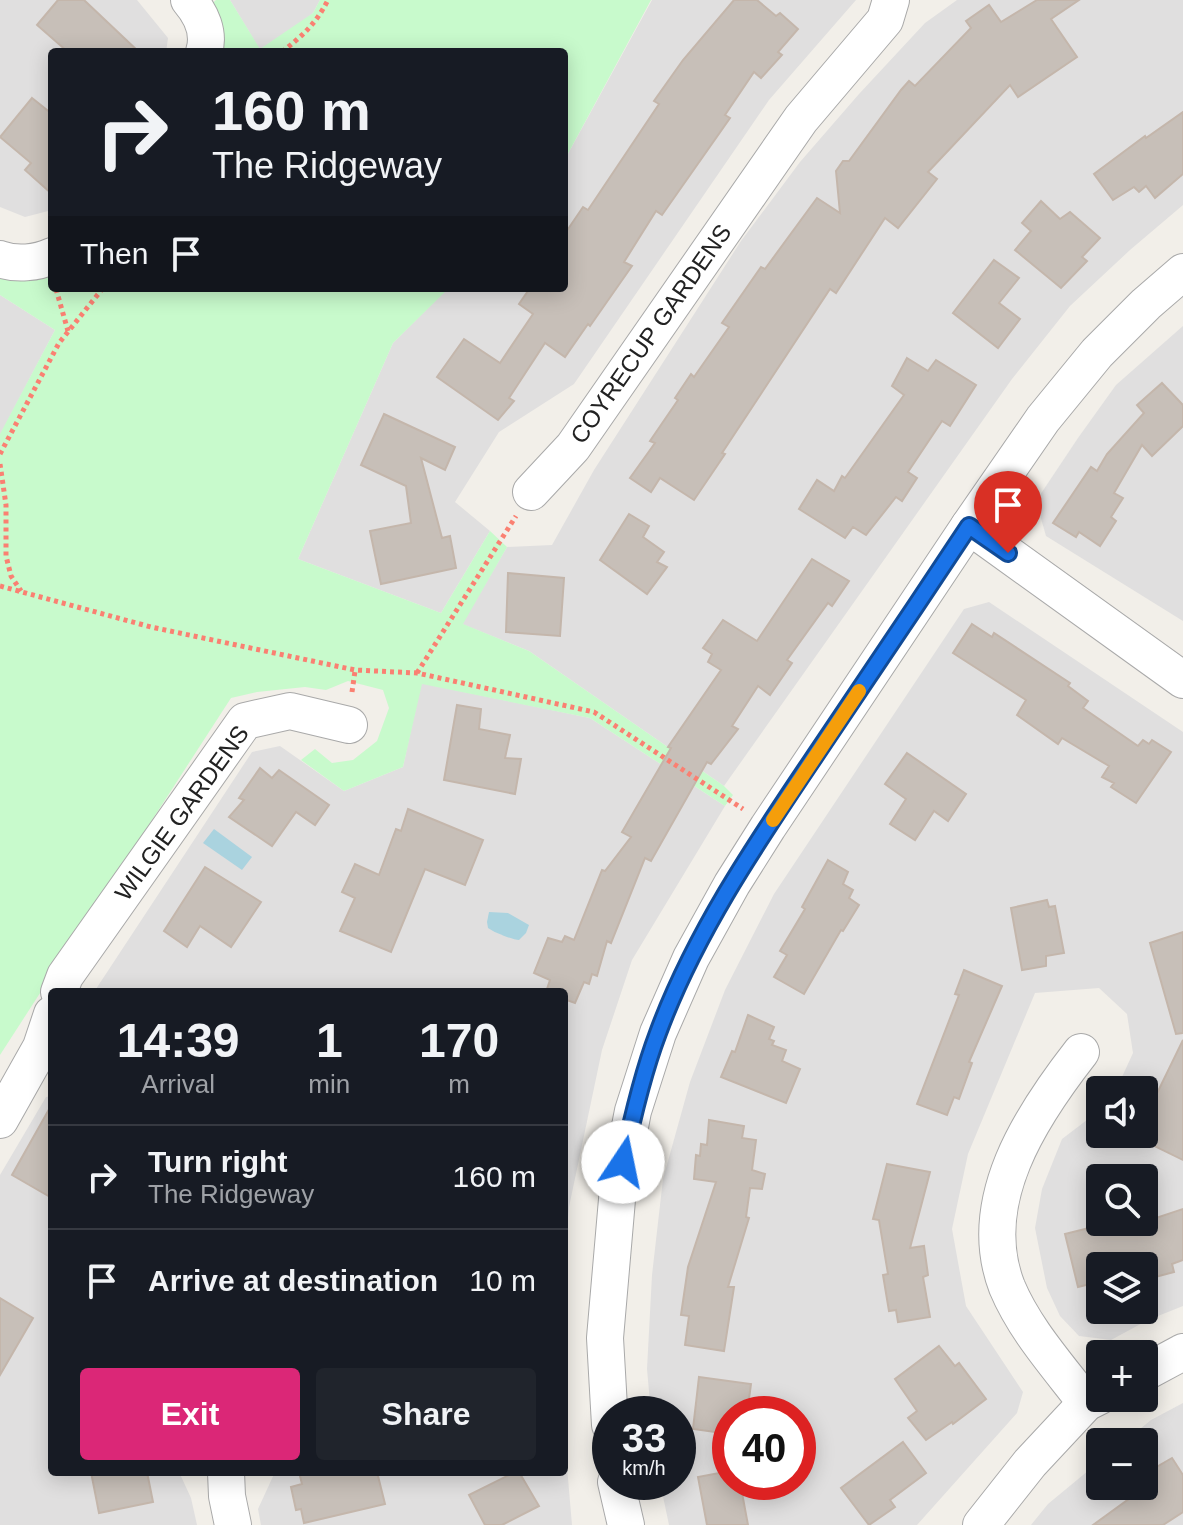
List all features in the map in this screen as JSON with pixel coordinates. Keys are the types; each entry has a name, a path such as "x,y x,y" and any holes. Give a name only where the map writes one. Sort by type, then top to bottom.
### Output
{"street":[{"path":"189,0 201,14 205,48"},
{"name":"COYRECUP GARDENS","path":"531,492 573,447 801,119 885,20 891,0"},
{"path":"0,259 7,262 40,262 48,258"},
{"path":"608,1396 605,1338 618,1188 633,1111 658,1033 691,958 768,827 1043,419 1097,353 1183,272"},
{"path":"969,526 1183,680"},
{"name":"WILGIE GARDENS","path":"60,988 65,976 245,721 290,711 349,725"},
{"path":"0,1120 48,1037"},
{"path":"1081,1052 1050,1091 1012,1160 1000,1202 996,1245 1007,1285 1026,1324 1086,1392"},
{"path":"1158,1365 1183,1352"},
{"path":"981,1525 1030,1463 1086,1407"},
{"path":"226,1476 233,1525"},
{"path":"620,1500 626,1525"}],"path":[{"path":"287,48 317,19 328,0"},
{"path":"57,292 68,331"},
{"path":"0,454 59,343 100,292"},
{"path":"0,464 6,505 6,556 11,576 21,592"},
{"path":"417,673 531,492"},
{"path":"0,586 151,627 355,670 417,673 594,712 743,809"}],"shaded area":[{"path":"0,0 137,0 168,38 167,48 48,48 48,211 25,217 0,207"},
{"path":"230,0 320,0 313,13 296,27 259,48"},
{"path":"652,0 856,0 769,100 574,384 499,432 455,502 490,531 441,613 298,559 393,343 444,292 568,292 568,154"},
{"path":"957,0 1183,0 1183,205 1070,306 1012,379 724,786 529,651 462,624 507,547 552,545 594,470 741,241 800,162 925,23"},
{"path":"0,295 55,330 0,435"},
{"path":"1183,326 1183,621 1046,536 1036,501 1116,385"},
{"path":"989,602 1183,732 1183,1306 1158,1316 1158,1252 1086,1252 1086,1324 1141,1324 1111,1340 1079,1336 1060,1316 1047,1288 1035,1228 1042,1189 1062,1139 1086,1121 1086,1148 1158,1148 1158,1076 1122,1076 1133,1053 1127,1014 1099,988 1035,993 968,1154 952,1229 966,1306 1023,1392 1017,1413 917,1525 669,1525 664,1500 696,1500 696,1396 649,1396 647,1369 652,1275 663,1179 690,1082 725,990 774,894 964,609"},
{"path":"421,683 590,718 725,806 632,960 602,1050 568,1217 568,988 97,988 252,752 280,746 344,791 403,767"},
{"path":"46,1097 48,1476 181,1476 191,1498 197,1525 0,1525 0,1175"},
{"path":"1183,1403 1183,1525 1031,1525 1048,1504 1086,1473 1086,1500 1158,1500 1158,1428 1141,1428"},
{"path":"273,1476 568,1476 572,1525 261,1525 258,1509"}],"green space":[{"path":"216,0 230,0 259,48 204,48 201,14"},
{"path":"320,0 651,0 568,154 568,48 261,48 313,13"},
{"path":"48,256 48,292 445,292 393,343 298,559 441,613 490,531 507,547 463,624 529,651 724,786 733,795 725,806 590,718 422,684 403,767 344,791 301,760 315,749 332,763 353,760 377,741 389,708 383,690 348,681 326,690 305,687 231,698 0,1055 0,434 55,330 0,295 0,259"}],"water":[{"path":"214,829 252,857 242,870 203,843"},
{"path":"489,912 508,913 529,925 526,933 519,940 491,930 487,922"}],"building":[{"path":"58,0 84,0 135,48 63,48 37,25"},
{"path":"734,0 757,0 776,16 780,13 798,29 778,52 782,55 761,78 754,72 725,115 730,118 662,215 656,211 624,262 632,266 590,326 588,324 565,357 545,343 509,398 514,401 498,420 437,377 464,339 500,363 533,314 519,304 527,292 568,292 568,229 583,207 588,210 659,104 654,101 683,60"},
{"path":"1037,0 1079,0 1051,19 1077,57 1018,97 1010,85 928,172 937,179 898,228 885,218 836,293 830,289 694,500 660,478 651,492 630,478 655,443 650,441 678,400 675,398 691,374 694,377 729,327 722,323 761,267 765,269 817,198 840,213 836,171 843,161 849,161 901,90 909,81 915,86 971,28 966,21 989,5 1001,22"},
{"path":"32,98 48,111 48,190 25,170 31,163 0,137"},
{"path":"1183,112 1183,174 1155,198 1146,186 1139,192 1134,187 1113,200 1094,174"},
{"path":"1041,201 1060,219 1070,212 1100,238 1082,257 1087,261 1061,288 1015,250 1031,231 1022,223"},
{"path":"994,260 1019,278 999,303 1020,319 998,348 953,313"},
{"path":"907,358 928,371 936,360 976,385 950,426 942,421 908,472 917,478 902,501 896,497 866,535 853,527 845,538 799,509 817,480 834,491 842,476 845,478 904,395 892,386"},
{"path":"1162,383 1183,405 1183,426 1152,456 1142,445 1114,493 1123,498 1111,517 1116,521 1100,546 1079,532 1076,537 1053,523 1091,467 1097,471 1107,454 1144,413 1137,405"},
{"path":"384,414 455,447 445,470 421,458 442,538 450,536 456,568 381,584 370,531 411,523 406,486 361,465"},
{"path":"629,514 649,526 643,537 664,552 657,562 667,567 647,594 600,560"},
{"path":"812,559 849,581 832,606 828,603 787,660 792,663 770,695 758,686 732,726 738,729 711,764 707,762 651,861 645,858 611,943 607,941 597,976 592,974 589,984 584,982 575,1003 568,1000 568,988 547,988 550,980 534,973 548,938 562,942 565,936 574,940 602,870 605,871 631,837 622,832 671,748 668,747 721,670 708,662 712,654 703,648 723,620 757,641"},
{"path":"508,573 564,578 560,636 506,632"},
{"path":"972,624 992,637 994,633 1070,683 1068,686 1088,701 1083,708 1138,746 1143,740 1149,744 1152,740 1171,752 1136,803 1111,787 1114,783 1102,777 1109,766 1062,738 1058,744 1017,715 1026,700 953,653"},
{"path":"457,705 481,709 479,729 510,735 505,758 521,759 515,794 444,780"},
{"path":"907,753 966,794 948,821 934,811 915,840 890,824 906,799 885,784"},
{"path":"260,768 272,778 279,770 329,805 315,825 296,812 272,846 229,817 244,800 239,798"},
{"path":"408,809 483,840 465,885 425,869 391,952 340,931 355,898 342,892 355,864 379,875 396,829 401,831"},
{"path":"828,860 848,872 843,884 853,890 849,898 859,905 804,994 774,977 787,955 780,951 805,909 802,907"},
{"path":"205,867 261,902 231,947 200,926 187,947 164,931"},
{"path":"1047,900 1049,907 1055,906 1064,953 1046,956 1046,966 1022,970 1011,908"},
{"path":"1183,932 1183,1033 1176,1034 1150,943"},
{"path":"964,970 1002,986 969,1062 972,1063 959,1099 954,1097 947,1115 917,1104 959,995 955,994"},
{"path":"748,1015 774,1027 769,1039 774,1041 772,1045 786,1050 782,1061 800,1069 786,1103 721,1077 732,1051 735,1052"},
{"path":"1183,1040 1183,1160 1158,1148 1158,1091"},
{"path":"48,1111 48,1196 12,1175"},
{"path":"709,1120 744,1126 742,1138 756,1140 752,1170 765,1174 762,1189 750,1188 746,1217 749,1218 728,1287 734,1287 724,1351 685,1345 689,1316 681,1315 688,1267 716,1182 694,1179 696,1155 700,1156 701,1144 707,1145"},
{"path":"887,1164 930,1172 910,1248 924,1246 928,1275 923,1277 930,1317 898,1322 896,1310 889,1311 883,1275 888,1274 879,1220 873,1219"},
{"path":"1183,1209 1183,1260 1172,1264 1174,1272 1158,1276 1158,1252 1086,1252 1086,1285 1078,1287 1065,1234 1086,1229 1086,1236 1158,1236 1158,1217"},
{"path":"0,1298 33,1318 0,1375"},
{"path":"939,1346 955,1366 959,1363 986,1399 926,1440 908,1418 917,1411 895,1379"},
{"path":"699,1377 751,1384 749,1396 712,1396 712,1432 696,1429"},
{"path":"903,1442 926,1473 890,1500 895,1507 869,1525 841,1488"},
{"path":"1172,1458 1183,1475 1183,1512 1163,1525 1093,1525 1127,1500 1158,1500 1158,1466"},
{"path":"712,1474 712,1500 743,1500 748,1525 707,1525 698,1477"},
{"path":"92,1476 148,1476 153,1502 99,1513"},
{"path":"300,1476 378,1476 385,1504 304,1523 301,1509 296,1510 291,1487 302,1484"},
{"path":"507,1476 521,1476 539,1506 502,1525 485,1525 469,1495"}],"slow traffic":[{"path":"773,820 859,691"}],"route":[{"path":"623,1162 633,1111 658,1033 691,958 768,827 969,526 1008,553"}]}
